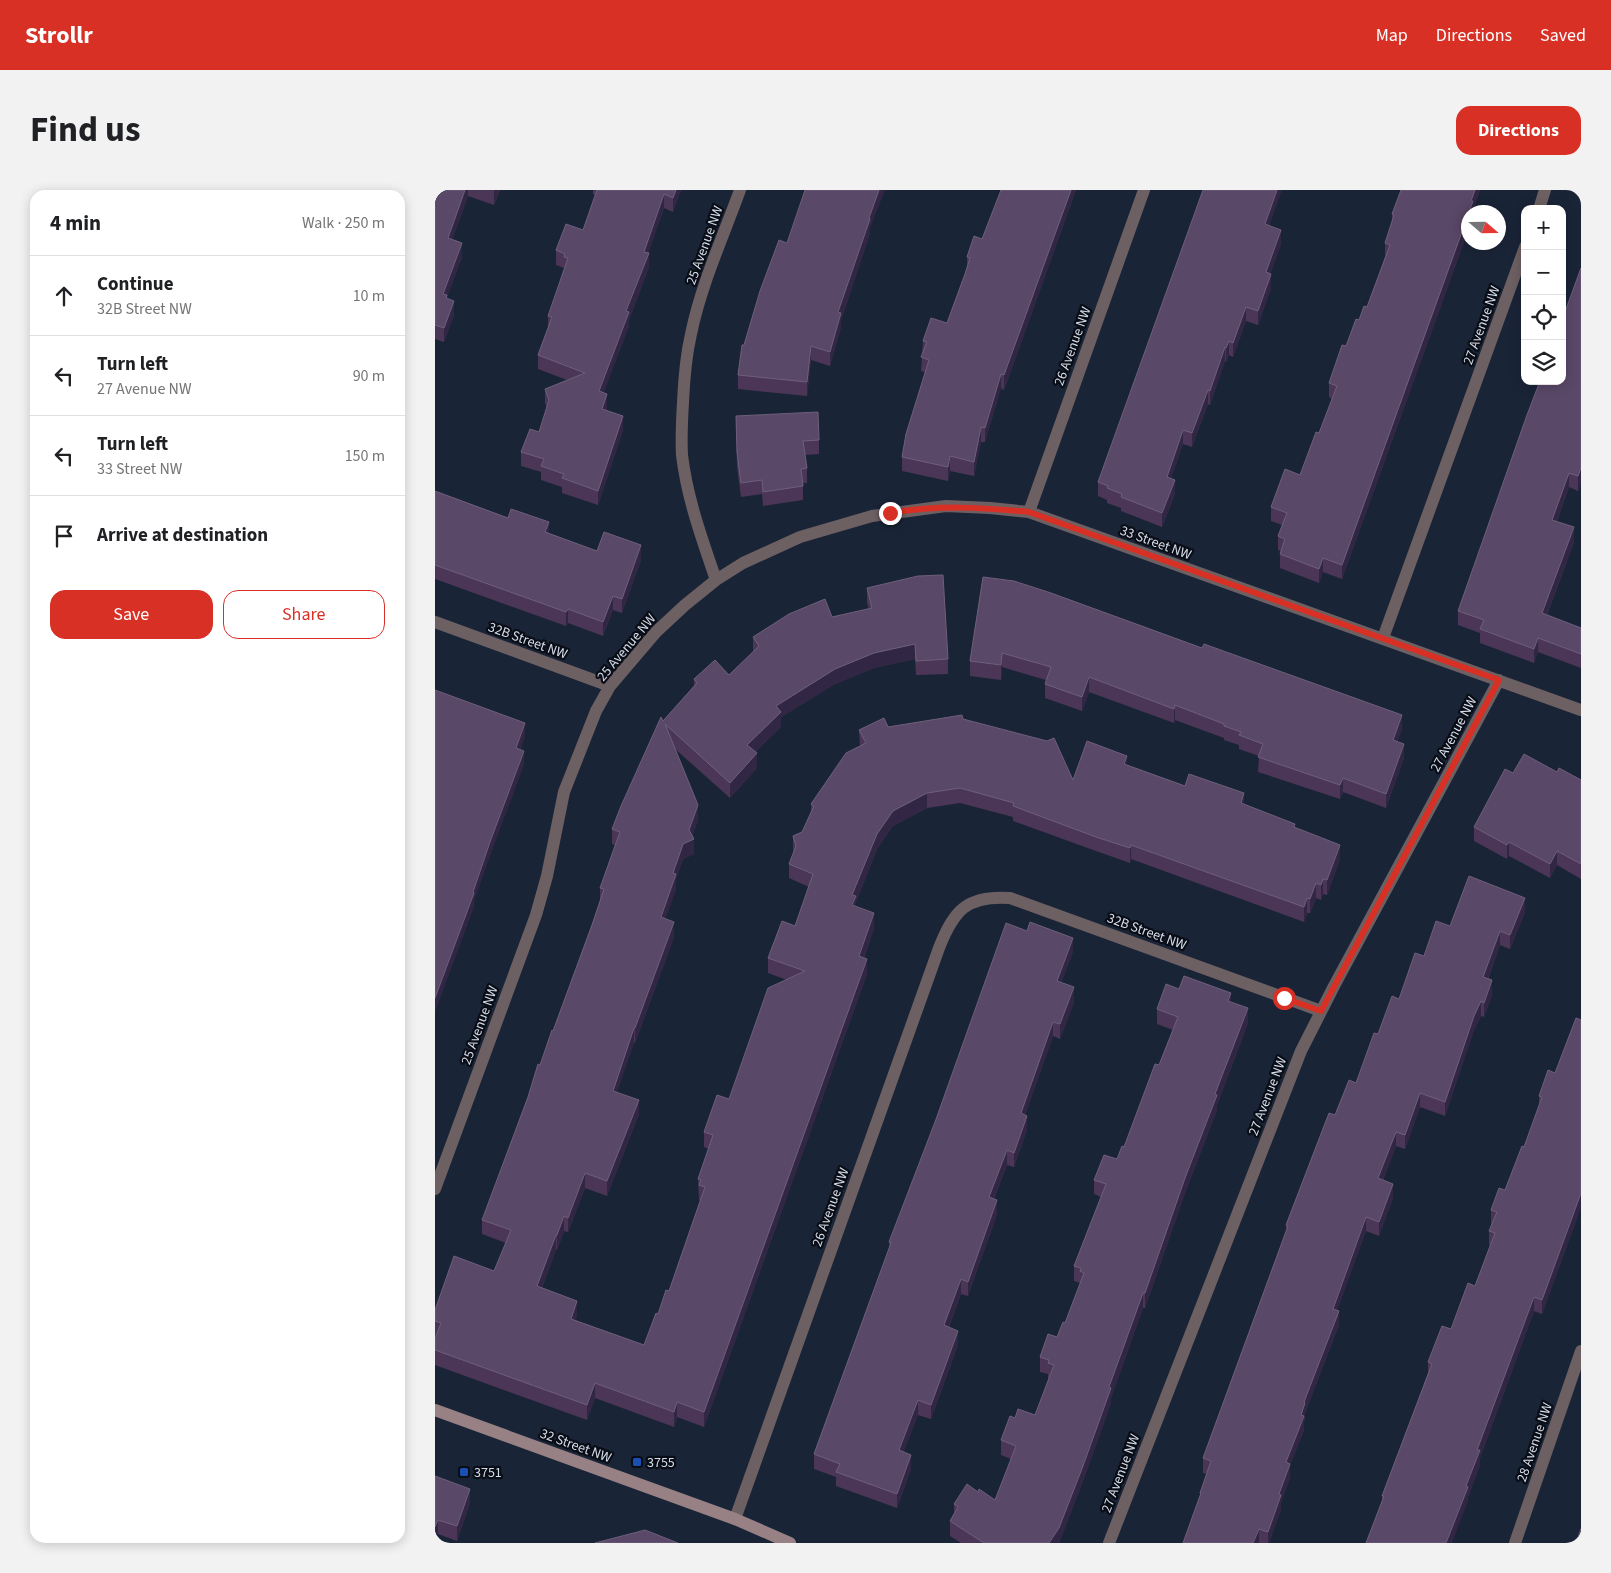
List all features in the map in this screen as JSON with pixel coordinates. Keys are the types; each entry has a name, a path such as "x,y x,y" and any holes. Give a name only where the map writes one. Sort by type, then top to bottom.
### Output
{"street":[{"name":"25 Avenue NW","path":"435,1188 536,915 547,876 564,792 596,712 610,686 656,632 716,580 700,534 682,454 683,402 691,334 703,293 740,190"},
{"name":"26 Avenue NW","path":"1029,512 1144,190"},
{"path":"1540,205 1545,190"},
{"name":"27 Avenue NW","path":"1383,638 1524,250"},
{"name":"33 Street NW","path":"716,580 743,563 800,537 872,516 946,506 1029,512 1581,710"},
{"name":"32B Street NW","path":"435,622 610,686"},
{"name":"27 Avenue NW","path":"1109,1543 1301,1051 1499,680"},
{"name":"32B Street NW","path":"961,908 977,900 995,896 1010,898 1321,1011"},
{"name":"26 Avenue NW","path":"735,1519 939,948 945,933 961,908"},
{"name":"28 Avenue NW","path":"1515,1543 1581,1351"},
{"name":"32 Street NW","path":"435,1410 735,1519 791,1543"}],"building":[{"path":"435,190 465,190 448,238 462,243 443,294 447,295 446,298 454,301 444,328 435,325"},
{"path":"597,190 676,190 673,198 664,194 644,252 649,253 626,311 629,312 599,391 607,394 602,409 623,416 598,491 562,478 564,474 541,466 544,459 521,452 530,429 539,432 549,400 545,389 585,373 538,355 552,317 548,316 568,258 564,257 565,254 556,250 566,224 583,230"},
{"path":"805,190 879,190 838,312 841,313 830,352 811,346 807,382 738,375 742,345 744,345 760,291 779,240 787,243"},
{"path":"1001,190 1071,190 1004,375 1001,374 985,428 981,427 974,462 950,456 948,467 902,457 906,434 929,360 921,357 927,342 923,341 931,318 947,323 970,258 967,257 974,236 982,239"},
{"path":"1203,190 1277,190 1265,224 1281,230 1266,272 1271,274 1258,311 1246,307 1233,343 1229,341 1225,347 1210,391 1208,390 1192,433 1183,430 1167,477 1175,480 1162,513 1121,497 1122,494 1098,482"},
{"path":"1401,190 1475,190 1472,205 1461,205 1461,234 1342,565 1323,558 1319,569 1280,554 1285,539 1278,536 1287,513 1271,507 1285,469 1300,475 1316,432 1319,433 1337,386 1329,383 1342,345 1346,346 1356,319 1359,320 1364,306 1367,307 1390,245 1385,243 1394,215 1392,214"},
{"path":"1581,268 1581,468 1578,476 1569,473 1552,520 1574,527 1542,613 1581,628 1581,654 1538,638 1534,649 1480,629 1484,620 1458,611 1538,385 1566,385 1566,309"},
{"path":"818,412 819,440 803,441 807,468 801,469 803,486 763,492 762,480 741,483 737,452 736,416"},
{"path":"435,491 508,518 511,509 549,522 545,532 597,551 604,532 641,545 622,599 613,596 603,622 568,609 566,612 435,565"},
{"path":"943,575 948,659 916,661 915,644 874,653 835,669 776,706 781,712 747,745 757,753 730,783 665,724 698,805 689,830 694,839 683,844 673,873 676,874 661,917 674,922 634,1028 613,1091 639,1100 607,1181 585,1173 568,1218 564,1216 537,1286 577,1301 571,1319 644,1345 666,1290 669,1291 705,1187 699,1185 701,1180 698,1179 713,1135 704,1132 717,1095 729,1099 768,988 805,971 768,958 782,921 795,926 813,874 789,864 796,846 793,836 802,832 814,806 811,804 846,753 866,743 859,730 884,718 888,727 962,715 963,719 1047,741 1054,738 1073,780 1087,741 1127,756 1124,764 1185,786 1189,774 1244,793 1241,803 1295,824 1294,827 1340,845 1327,880 1323,879 1321,885 1316,883 1310,899 1307,898 1304,907 1131,845 1130,848 1096,837 1013,806 1014,803 960,788 927,793 893,811 877,834 852,895 856,896 852,905 874,913 859,956 867,959 704,1412 677,1402 674,1412 595,1383 587,1405 435,1350 435,1339 441,1323 435,1321 435,1310 454,1256 494,1271 511,1230 482,1220 604,889 600,888 620,832 612,829 661,717 663,721 697,683 694,679 715,660 729,675 759,646 753,637 789,614 825,599 832,617 872,608 867,588 918,576"},
{"path":"983,577 1014,581 1051,593 1202,648 1204,644 1402,715 1393,740 1404,744 1386,794 1343,778 1340,785 1258,757 1263,744 1239,735 1241,732 1175,705 1174,709 1089,677 1082,697 1045,684 1051,667 1002,653 1001,665 970,661"},
{"path":"435,690 525,723 516,748 524,751 435,998"},
{"path":"1524,754 1557,772 1559,768 1581,780 1581,864 1557,851 1550,864 1509,842 1507,845 1474,827 1505,769 1513,773"},
{"path":"1469,876 1525,898 1510,935 1500,931 1483,977 1492,980 1484,1003 1481,1001 1474,1016 1445,1102 1420,1093 1405,1135 1396,1132 1378,1178 1393,1184 1379,1222 1366,1217 1333,1309 1339,1311 1304,1402 1301,1415 1304,1416 1286,1462 1290,1464 1268,1532 1259,1529 1253,1543 1183,1543 1211,1461 1203,1458 1288,1226 1286,1225 1329,1113 1335,1115 1349,1080 1356,1083 1374,1033 1378,1034 1392,996 1399,999 1415,953 1424,956 1436,921 1450,926"},
{"path":"1030,922 1073,938 1057,981 1074,987 1060,1024 1053,1022 1021,1113 1027,1116 1014,1153 1007,1150 989,1197 997,1200 968,1282 961,1279 944,1325 958,1331 931,1405 918,1400 899,1450 911,1455 897,1494 836,1472 840,1464 814,1454 891,1243 889,1242 935,1122 1006,923 1027,931"},
{"path":"1184,976 1231,993 1228,1001 1248,1008 1215,1094 1217,1095 1185,1178 1145,1293 1143,1293 1109,1387 1111,1388 1059,1528 1049,1543 984,1543 950,1521 958,1507 954,1504 967,1484 978,1492 979,1489 995,1500 1016,1446 1001,1440 1010,1416 1015,1418 1018,1409 1035,1415 1054,1365 1048,1363 1049,1360 1040,1357 1048,1334 1057,1337 1063,1322 1065,1323 1084,1273 1080,1271 1081,1268 1074,1266 1106,1184 1094,1180 1104,1155 1117,1159 1122,1146 1124,1147 1155,1064 1159,1065 1178,1017 1157,1009 1166,984 1179,989"},
{"path":"1576,1018 1581,1020 1581,1193 1542,1300 1534,1297 1477,1450 1480,1450 1466,1486 1468,1487 1446,1543 1366,1543 1432,1364 1428,1362 1442,1326 1451,1329 1468,1283 1475,1286 1495,1233 1489,1231 1497,1212 1491,1210 1499,1188 1505,1190 1522,1146 1524,1147 1542,1097 1539,1096 1548,1070 1555,1073"},
{"path":"435,1476 470,1489 457,1526 438,1520 435,1527"},
{"path":"1581,1529 1581,1543 1576,1543"},
{"path":"645,1530 678,1543 595,1543"}],"place":[{"name":"3755","path":"637,1462"},
{"name":"3751","path":"464,1472"}],"route":[{"path":"890,513 946,506 1029,512 1499,680 1321,1011 1284,998"}]}
